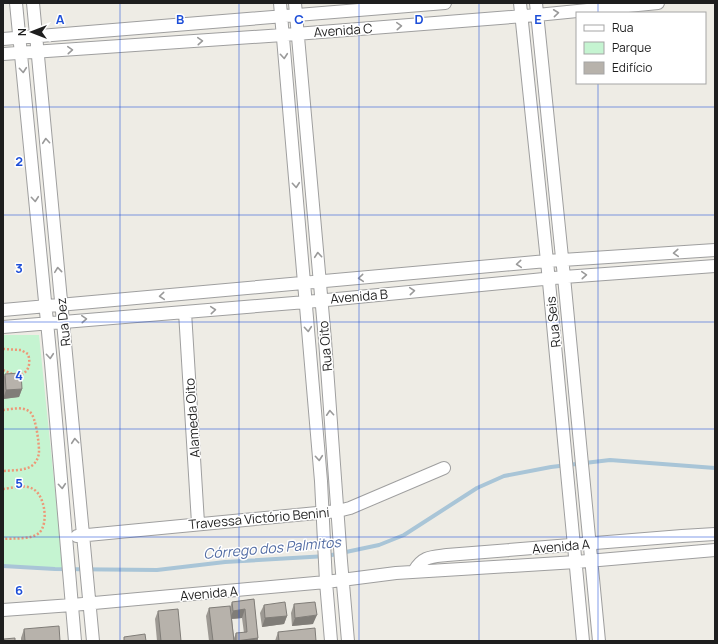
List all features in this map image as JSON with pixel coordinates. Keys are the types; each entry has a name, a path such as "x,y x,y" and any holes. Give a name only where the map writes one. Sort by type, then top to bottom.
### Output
{"street":[{"name":"Rua Dez","path":"16,3 46,306 75,641"},
{"name":"Rua Dez","path":"33,3 87,564 93,641"},
{"name":"Rua Oito","path":"280,3 321,481 326,582 331,641"},
{"name":"Avenida C","path":"3,39 281,17 295,9 445,3"},
{"name":"Rua Seis","path":"520,3 549,278 583,641"},
{"name":"Avenida C","path":"3,54 283,35 522,16 537,9 658,3"},
{"name":"Rua Oito","path":"295,9 322,300 348,641"},
{"name":"Rua Seis","path":"537,9 599,641"},
{"name":"Avenida B","path":"3,310 547,261 712,250"},
{"path":"712,250 713,266"},
{"name":"Avenida B","path":"3,327 306,302 549,278 713,266"},
{"name":"Alameda Oito","path":"185,312 198,523"},
{"name":"Travessa Victório Benini","path":"66,537 198,523 323,514 350,508 444,468"},
{"name":"Avenida A","path":"414,572 421,561 435,556 715,534"},
{"name":"Avenida A","path":"3,610 90,604 326,582 414,572 576,562 715,550"}],"path":[{"path":"3,349 12,348 23,350 28,354 30,362 27,371 21,375 14,375 3,370"},
{"path":"3,410 28,410 31,413 35,418 39,452 38,459 35,464 21,469 3,471"},
{"path":"3,489 24,486 36,490 42,500 45,520 43,527 38,534 28,537 3,539"}],"green space":[{"path":"3,335 39,335 63,568 54,569 3,565"}],"building":[{"path":"21,373 22,389 6,390 5,374"},
{"path":"254,599 258,638 236,641 236,633 247,632 245,609 233,611 232,602"},
{"path":"285,602 287,616 265,618 264,605"},
{"path":"315,602 317,615 295,618 294,604"},
{"path":"230,606 234,641 213,641 209,608"},
{"path":"178,609 181,641 161,641 158,611"},
{"path":"59,626 60,641 25,641 24,629"},
{"path":"315,628 316,641 279,641 278,632"},
{"path":"145,634 146,641 124,641 124,637"},
{"path":"15,638 15,641 4,641 4,639"},
{"path":"257,639 257,641 242,641"}],"waterway":[{"name":"Córrego dos Palmitos","path":"3,566 55,569 157,570 225,562 327,556 379,545 404,535 477,488 504,476 551,467 610,460 715,468"}]}
